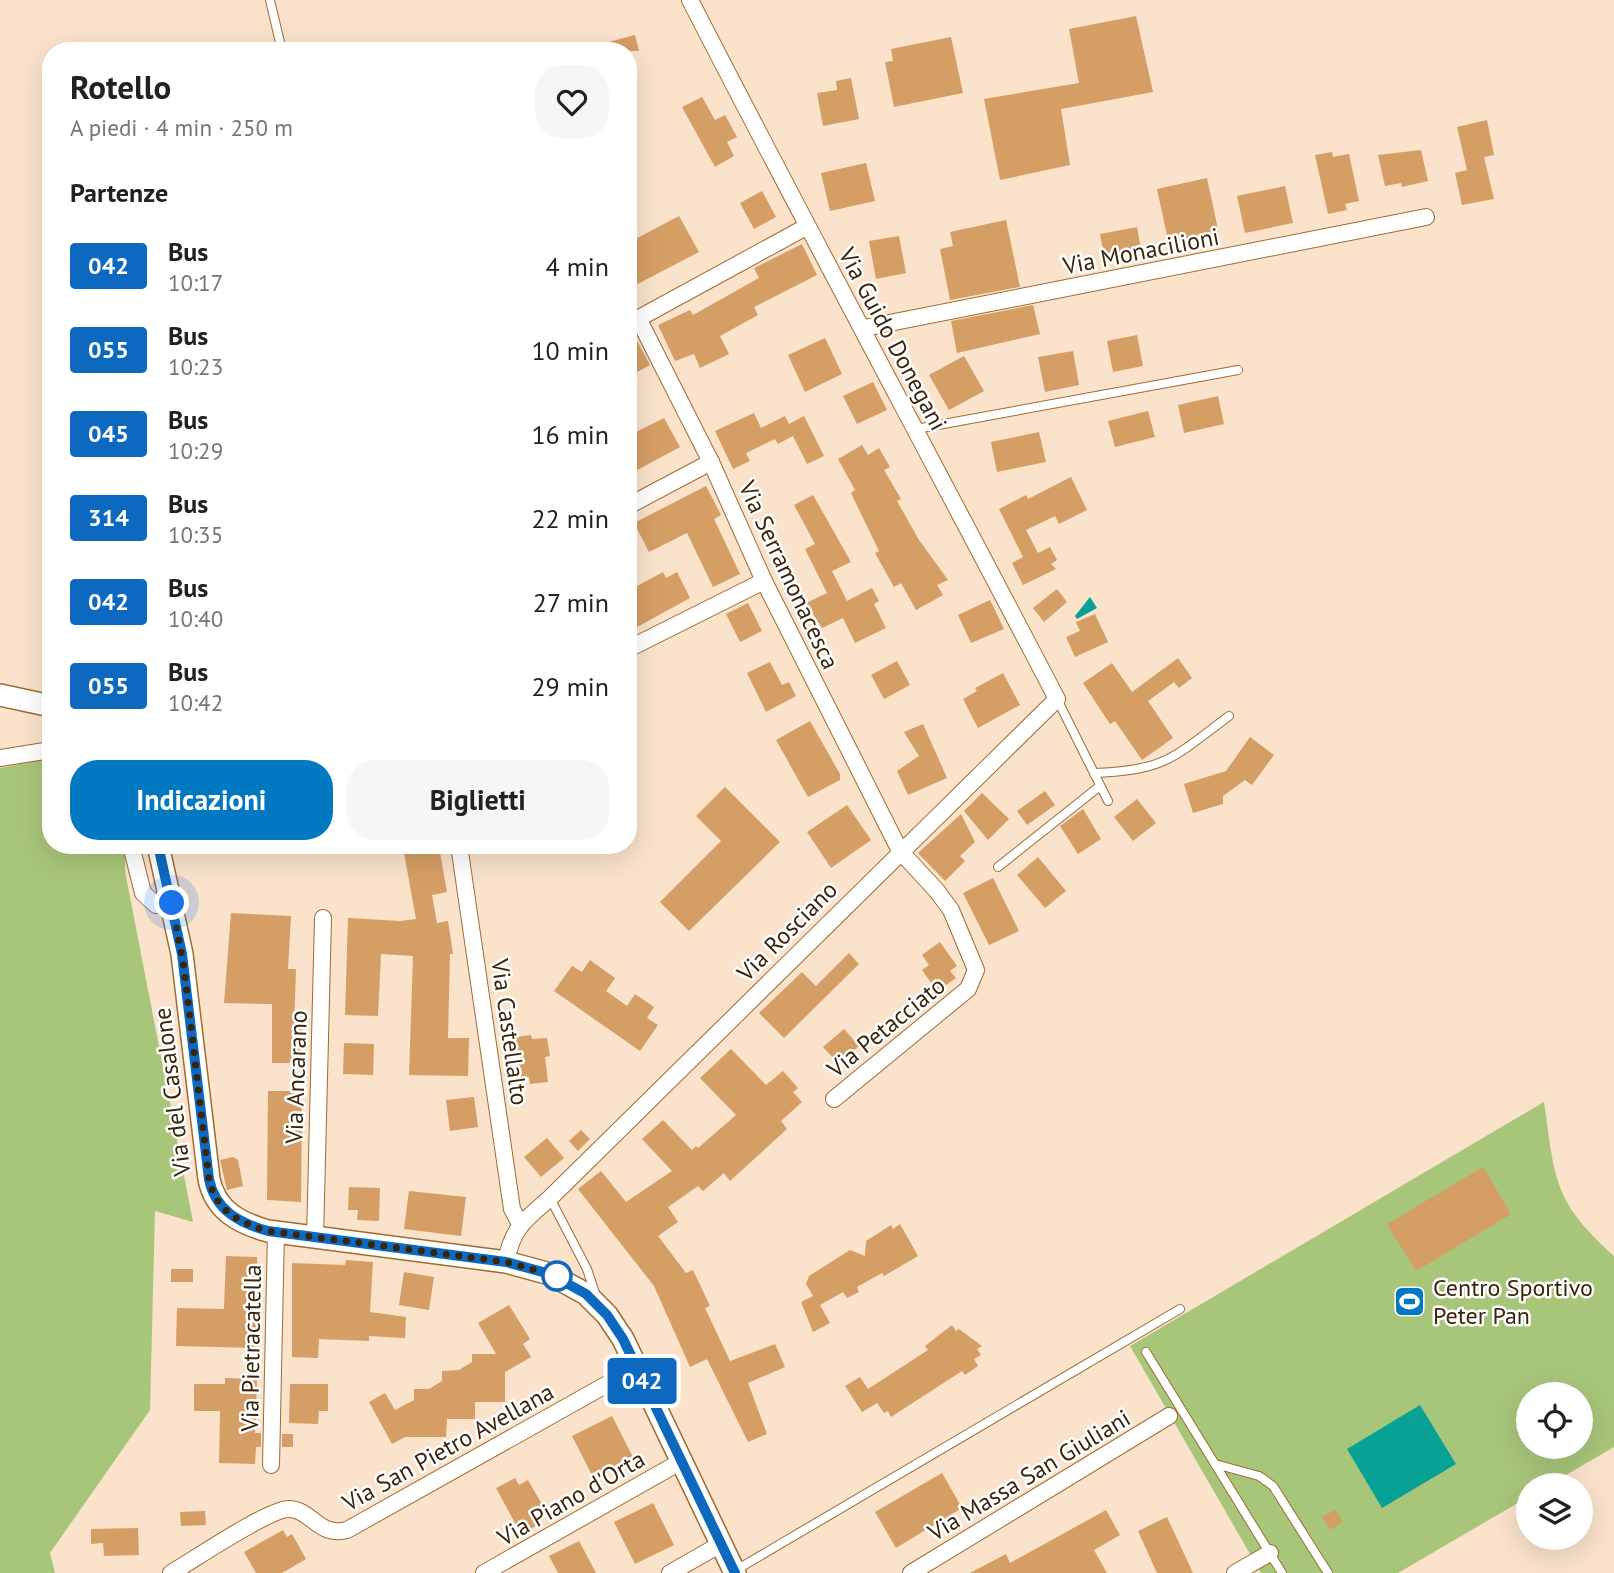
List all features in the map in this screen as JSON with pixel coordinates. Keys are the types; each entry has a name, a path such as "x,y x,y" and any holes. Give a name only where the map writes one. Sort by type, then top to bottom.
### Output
{"street":[{"name":"Via Guido Donegani","path":"690,0 806,227 864,328 1057,699"},
{"name":"Via Monacilioni","path":"864,328 1426,217"},
{"path":"637,319 806,227"},
{"name":"Via Serramonacesca","path":"637,328 711,461 764,581 900,851"},
{"path":"637,501 711,461"},
{"path":"637,644 764,581"},
{"path":"0,695 42,704"},
{"name":"Via Rosciano","path":"520,1224 550,1198 1057,699"},
{"path":"0,758 42,751"},
{"name":"Via Petacciato","path":"834,1099 968,989 976,977 975,963 951,910 900,851"},
{"path":"133,854 145,898 156,905 172,903"},
{"name":"Via del Casalone","path":"160,854 184,968 210,1185 219,1204 247,1225 276,1232 506,1262 566,1280 600,1307 618,1331 734,1572"},
{"name":"Via Castellalto","path":"460,854 513,1209 520,1224"},
{"name":"Via Ancarano","path":"315,1238 323,918"},
{"path":"506,1262 510,1241 520,1224"},
{"name":"Via Pietracatella","path":"271,1465 276,1232"},
{"name":"Via San Pietro Avellana","path":"171,1573 281,1510 299,1511 323,1529 332,1531 353,1527 636,1368"},
{"name":"Via Massa San Giuliani","path":"911,1573 1170,1416"},
{"name":"Via Piano d'Orta","path":"484,1573 680,1462"},
{"path":"670,1573 721,1544"},
{"path":"1235,1573 1269,1553"}],"lane":[{"path":"270,0 280,42"},
{"path":"916,429 1238,370"},
{"path":"1057,699 1108,801"},
{"path":"1094,773 1130,772 1159,765 1229,716"},
{"path":"998,867 1100,786"},
{"path":"550,1198 587,1269 600,1307"},
{"path":"734,1572 1180,1309"},
{"path":"1146,1352 1282,1573"},
{"path":"1215,1464 1259,1476 1273,1486 1328,1573"}],"green space":[{"path":"42,760 42,854 125,854 125,871 193,1222 155,1211 150,1410 50,1553 55,1573 0,1573 0,768"},
{"name":"Centro Sportivo Peter Pan","path":"1544,1102 1551,1151 1560,1187 1579,1220 1614,1256 1614,1447 1569,1473 1516,1473 1516,1504 1398,1573 1261,1573 1130,1346"}],"water":[{"path":"1090,597 1097,608 1077,619 1075,616"},
{"path":"1420,1405 1456,1464 1382,1508 1347,1449"}],"building":[{"path":"1136,16 1153,92 1061,109 1070,165 1000,180 984,99 1079,83 1069,29"},
{"path":"635,35 637,42 608,42"},
{"path":"951,37 963,93 894,107 885,62 893,61 891,49"},
{"path":"851,78 859,119 823,126 817,93 837,90 836,81"},
{"path":"702,97 715,120 725,115 737,137 727,142 734,156 715,167 682,107"},
{"path":"1487,120 1494,155 1484,157 1494,199 1462,205 1455,173 1467,170 1457,127"},
{"path":"1421,150 1428,181 1402,187 1401,183 1385,186 1378,155"},
{"path":"1332,152 1333,157 1349,154 1359,201 1345,204 1347,210 1328,214 1315,155"},
{"path":"866,163 875,201 830,211 821,173"},
{"path":"1207,178 1219,234 1169,245 1157,189"},
{"path":"1285,186 1293,223 1245,233 1237,196"},
{"path":"762,191 776,217 754,229 740,203"},
{"path":"679,216 699,252 637,284 637,238"},
{"path":"1006,220 1020,287 950,300 940,249 953,246 950,232"},
{"path":"1137,227 1141,249 1104,256 1100,234"},
{"path":"899,236 906,273 876,279 869,241"},
{"path":"802,244 817,275 754,307 758,315 720,336 729,354 700,368 694,354 675,361 658,325 690,310 693,315 759,278 754,268"},
{"path":"1033,305 1040,334 957,353 951,321"},
{"path":"1137,335 1143,366 1113,372 1107,341"},
{"path":"825,338 842,374 805,392 788,355"},
{"path":"637,341 650,365 637,372"},
{"path":"1073,351 1079,385 1045,392 1038,357"},
{"path":"964,356 984,391 949,410 929,375"},
{"path":"873,382 887,410 857,424 843,396"},
{"path":"1218,396 1224,424 1184,433 1178,405"},
{"path":"1148,411 1155,437 1115,447 1108,421"},
{"path":"754,413 761,428 785,416 789,424 804,416 824,456 807,464 793,436 778,444 775,439 746,453 750,461 733,469 715,431"},
{"path":"664,418 680,447 637,470 637,432"},
{"path":"1039,432 1046,462 997,472 991,442"},
{"path":"862,445 868,455 879,448 890,467 884,470 901,499 897,501 919,540 948,580 937,585 943,595 916,610 901,583 894,587 875,553 879,551 851,493 855,490 838,459"},
{"path":"1071,477 1087,510 1059,524 1055,516 1026,530 1038,553 1050,547 1057,560 1051,564 1056,569 1023,585 1012,563 1023,557 999,509 1026,495 1028,499"},
{"path":"706,486 721,515 714,519 740,574 713,587 687,533 649,552 637,529 637,521"},
{"path":"813,495 851,562 832,571 847,601 872,588 879,601 874,604 886,628 855,643 843,618 822,628 806,603 827,593 805,549 815,544 794,505"},
{"path":"663,572 666,578 677,572 690,598 637,627 637,586"},
{"path":"1057,589 1067,602 1044,622 1033,608"},
{"path":"990,600 1004,629 971,643 958,615"},
{"path":"748,603 762,631 740,642 726,614"},
{"path":"1095,614 1108,642 1075,657 1066,637 1080,631 1076,622"},
{"path":"1178,658 1192,678 1179,688 1174,682 1148,701 1173,738 1142,760 1115,721 1110,724 1083,683 1112,663 1132,692"},
{"path":"897,661 910,685 884,699 871,675"},
{"path":"770,662 782,685 789,682 796,696 766,712 747,673"},
{"path":"1003,673 1020,705 978,728 963,699 977,691 975,688"},
{"path":"810,721 840,774 840,780 808,797 776,740"},
{"path":"923,724 947,778 908,795 897,771 919,756 904,732"},
{"path":"1250,737 1274,755 1252,785 1245,780 1223,796 1223,804 1193,813 1184,784 1226,771"},
{"path":"725,787 780,842 689,931 660,902 721,841 696,816"},
{"path":"1045,791 1055,805 1027,825 1017,811"},
{"path":"982,793 1009,819 988,840 964,811"},
{"path":"1137,799 1156,823 1133,841 1114,817"},
{"path":"847,805 871,840 831,868 807,832"},
{"path":"1083,809 1101,839 1078,854 1060,826"},
{"path":"961,814 975,842 960,856 965,861 945,881 918,853"},
{"path":"404,854 440,854 447,892 432,895 437,923 448,921 453,954 450,954 448,1038 469,1038 468,1076 409,1075 413,956 381,954 378,1016 345,1015 348,918 400,921 416,919"},
{"path":"1038,857 1066,891 1045,908 1017,875"},
{"path":"993,878 1019,931 989,945 963,893"},
{"path":"231,913 291,916 288,969 296,969 294,1028 303,1028 302,1063 272,1063 272,1004 224,1003"},
{"path":"940,942 957,966 950,971 956,978 937,991 922,970 929,965 922,955"},
{"path":"849,953 859,964 784,1038 759,1013 802,972 816,986"},
{"path":"590,960 615,978 606,991 627,1006 635,994 654,1007 647,1018 658,1025 640,1051 554,991 572,966 582,972"},
{"path":"844,1029 859,1046 839,1064 823,1047"},
{"path":"531,1035 532,1039 547,1038 550,1056 545,1057 548,1082 530,1084 529,1077 519,1077 515,1037"},
{"path":"344,1043 374,1044 373,1075 343,1074"},
{"path":"731,1049 766,1085 783,1071 798,1088 793,1092 802,1102 781,1121 787,1129 730,1181 724,1173 703,1191 698,1186 668,1207 678,1222 658,1236 686,1273 693,1270 710,1306 705,1308 730,1361 775,1344 785,1367 748,1383 767,1434 748,1442 707,1359 690,1367 654,1286 578,1189 601,1171 626,1202 672,1171 642,1139 663,1120 692,1150 696,1146 698,1148 736,1115 700,1078"},
{"path":"268,1091 302,1091 301,1202 267,1200"},
{"path":"474,1097 478,1127 450,1131 446,1100"},
{"path":"581,1130 590,1139 578,1151 569,1141"},
{"path":"547,1138 564,1158 541,1177 524,1157"},
{"path":"233,1157 238,1160 243,1186 227,1190 220,1160"},
{"path":"1483,1167 1511,1214 1416,1271 1387,1224"},
{"path":"349,1187 380,1188 379,1221 357,1220 358,1210 348,1210"},
{"path":"409,1191 466,1197 461,1236 404,1229"},
{"path":"900,1224 918,1256 884,1276 882,1273 857,1287 859,1292 847,1298 843,1292 820,1305 830,1323 813,1332 801,1302 813,1296 806,1284 809,1276 850,1250 865,1256 866,1241 891,1225 893,1229"},
{"path":"226,1256 257,1257 258,1348 176,1346 177,1308 224,1309"},
{"path":"346,1260 373,1262 370,1312 406,1317 405,1338 369,1336 369,1341 319,1339 318,1358 292,1357 292,1263 345,1265"},
{"path":"171,1269 193,1269 193,1282 171,1282"},
{"path":"404,1272 434,1277 429,1310 399,1305"},
{"path":"509,1305 530,1339 523,1344 531,1357 505,1372 505,1402 475,1402 475,1419 447,1419 446,1437 405,1437 392,1444 369,1402 385,1393 395,1410 414,1400 414,1389 429,1389 442,1381 442,1371 459,1370 472,1362 472,1354 496,1354 478,1323"},
{"path":"952,1325 956,1331 959,1329 982,1346 977,1349 981,1355 974,1359 978,1366 965,1375 962,1371 891,1417 888,1411 884,1413 877,1403 862,1412 845,1386 860,1377 868,1389 928,1350 925,1346"},
{"path":"225,1378 257,1379 255,1433 261,1433 261,1447 256,1447 255,1464 219,1463 220,1411 194,1411 194,1384 225,1384"},
{"path":"290,1384 328,1384 328,1411 319,1411 318,1424 289,1423"},
{"path":"612,1416 634,1459 594,1479 572,1436"},
{"path":"282,1434 293,1434 293,1447 282,1447"},
{"path":"942,1473 962,1508 896,1548 875,1512"},
{"path":"515,1478 519,1485 528,1480 543,1506 534,1511 541,1523 521,1534 496,1488"},
{"path":"653,1503 674,1545 635,1564 614,1522"},
{"path":"1106,1510 1120,1535 1094,1550 1107,1573 970,1573 1006,1554 1010,1563"},
{"path":"1335,1510 1343,1522 1330,1530 1322,1517"},
{"path":"205,1511 206,1525 181,1526 180,1512"},
{"path":"1167,1517 1193,1573 1157,1573 1138,1531"},
{"path":"138,1528 139,1555 104,1556 103,1543 91,1544 91,1529"},
{"path":"283,1530 287,1537 292,1534 306,1559 282,1573 256,1573 244,1552"},
{"path":"579,1541 596,1573 558,1573 549,1556"}],"bus line":[{"name":"042","path":"160,854 182,954 209,1179 219,1204 241,1222 268,1231 506,1262 559,1277 586,1294 607,1315 623,1339 735,1573"}],"place":[{"name":"Centro Sportivo Peter Pan","path":"1410,1301"}],"route":[{"path":"172,903 180,938 210,1185 214,1197 225,1210 241,1222 268,1231 506,1262 559,1277 557,1276"}]}
